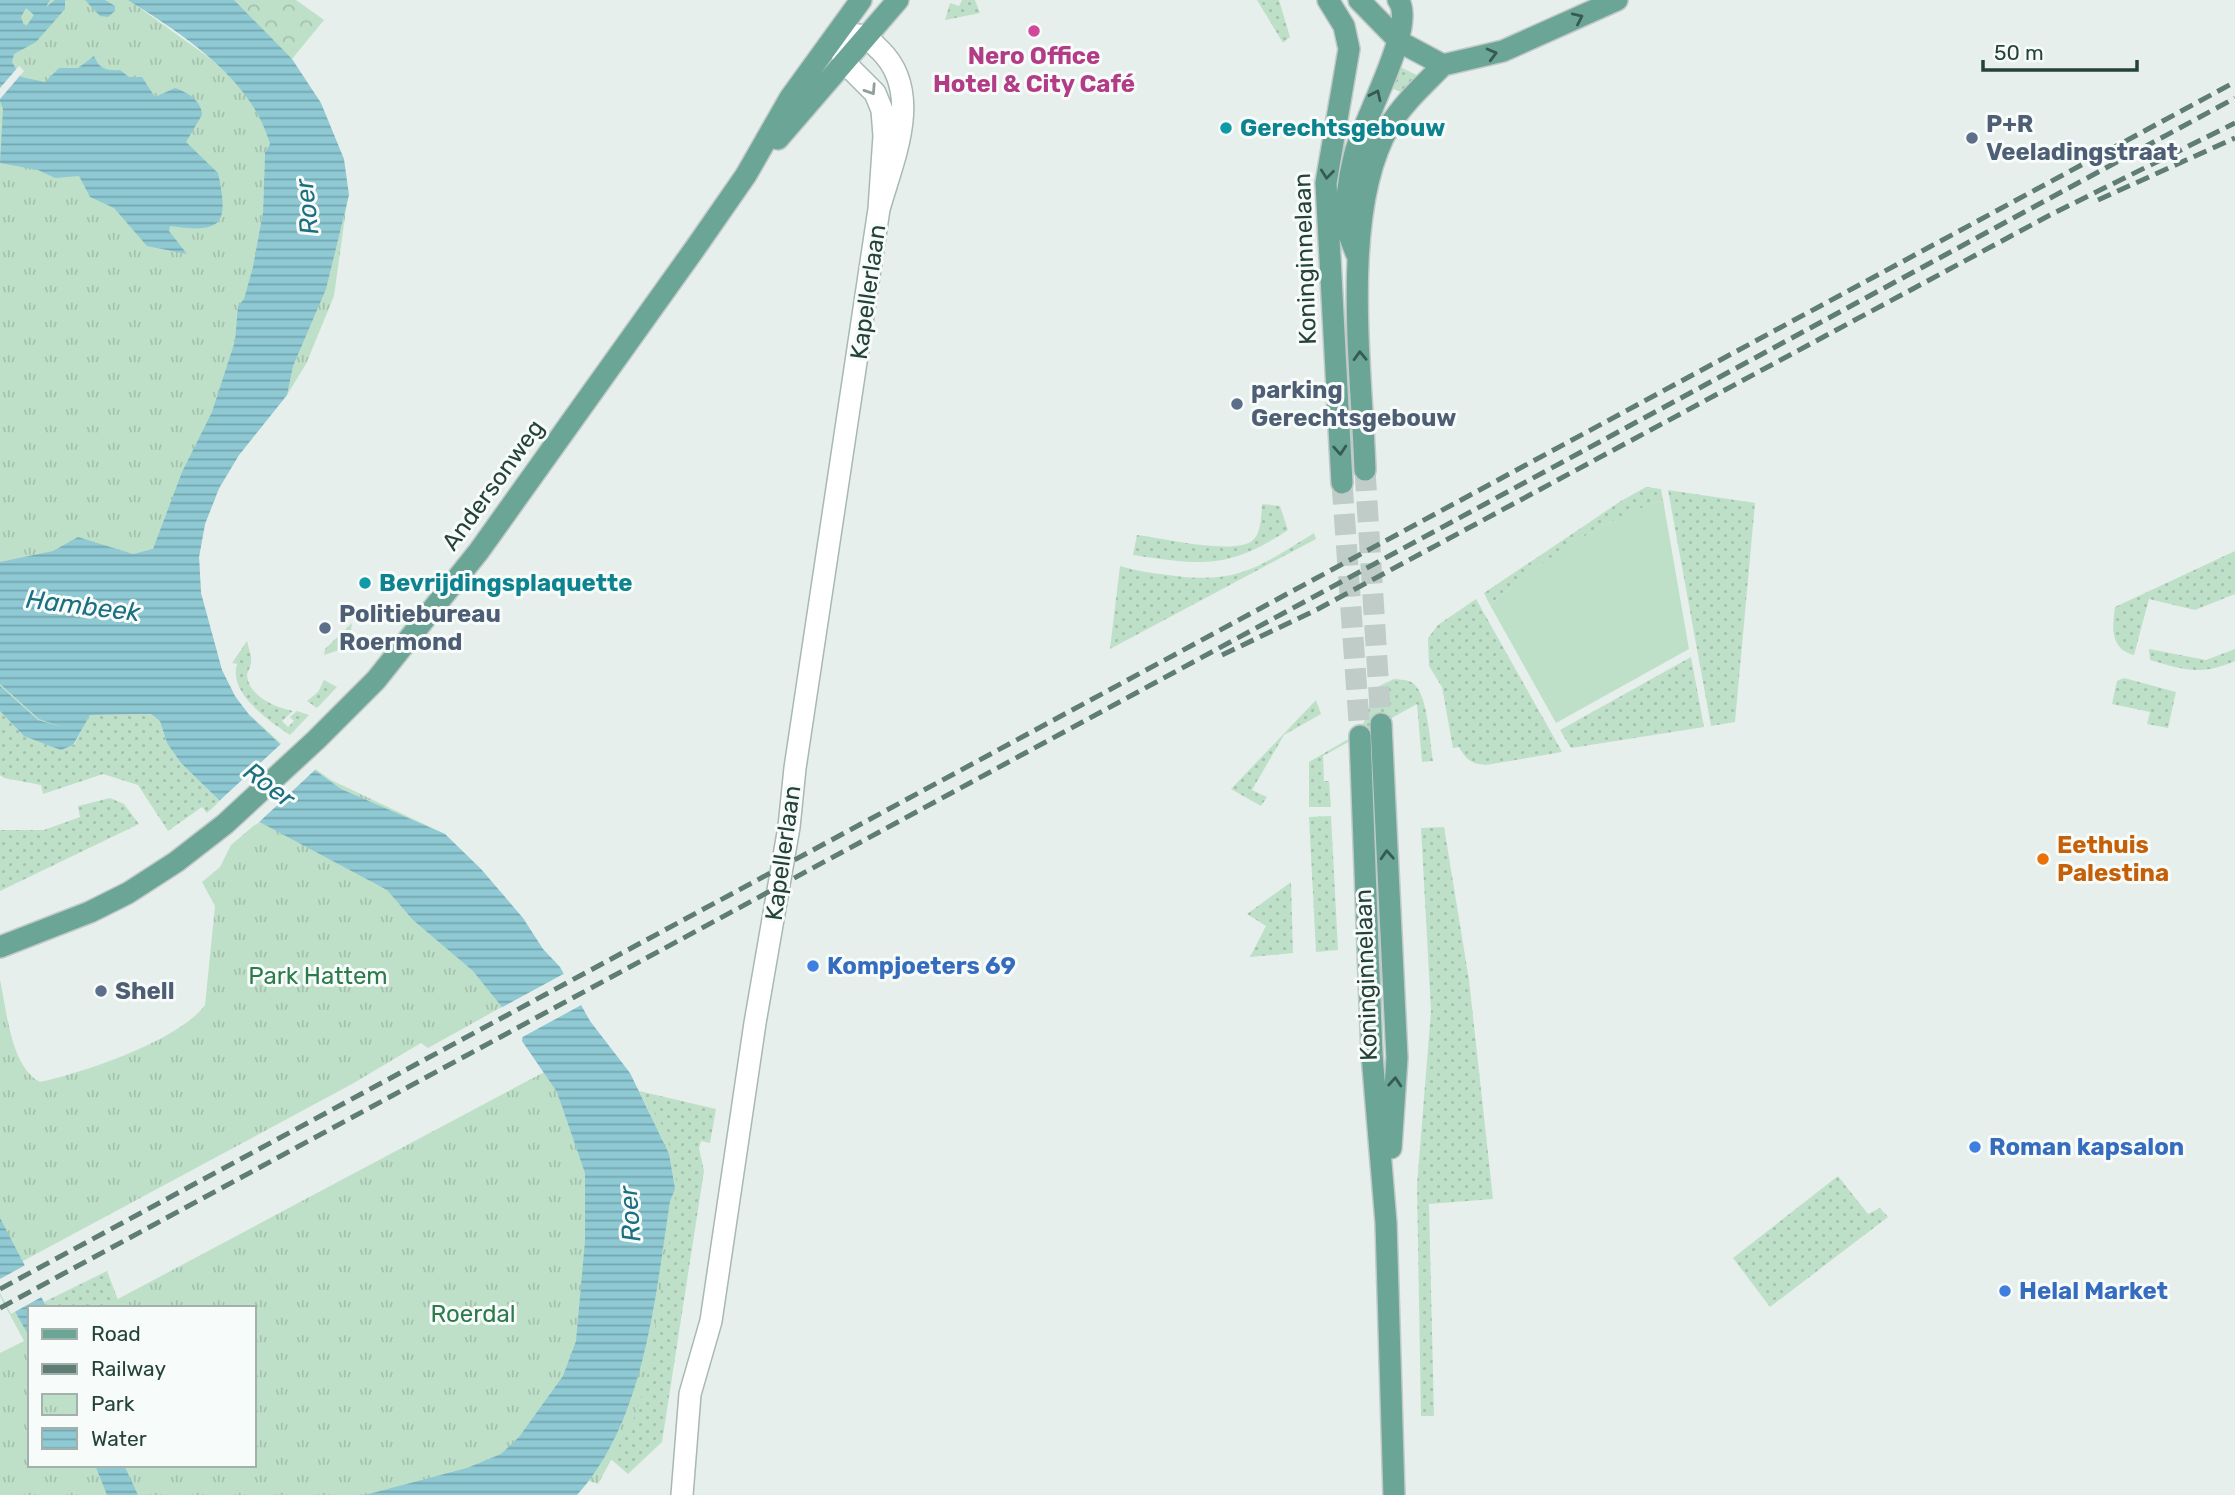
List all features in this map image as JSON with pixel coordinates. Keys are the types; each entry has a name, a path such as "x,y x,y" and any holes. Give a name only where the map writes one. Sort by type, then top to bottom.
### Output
{"main road":[{"name":"Andersonweg","path":"0,947 52,928 128,893 176,862 225,824 312,744 376,680 479,551 746,174 790,98 861,0"},
{"name":"Andersonweg","path":"746,174 898,0"},
{"name":"Koninginnelaan","path":"1328,0 1348,36 1349,50 1326,183 1342,483"},
{"path":"1359,0 1400,42 1443,65 1503,51 1618,0"},
{"name":"Koninginnelaan","path":"1357,255 1347,227 1353,158 1367,113 1400,42 1404,24 1400,2"},
{"name":"Koninginnelaan","path":"1365,470 1357,255 1372,166 1390,125 1443,65"},
{"name":"Koninginnelaan","path":"1381,724 1397,1058 1386,1223"},
{"name":"Koninginnelaan","path":"1360,736 1373,1055 1386,1223 1394,1495"}],"street":[{"path":"845,62 837,34 866,37"},
{"name":"Kapellerlaan","path":"866,37 889,60 901,82 904,103 900,136 879,209"},
{"name":"Kapellerlaan","path":"682,1495 690,1394 711,1321 755,1024 789,827 795,768 879,209 882,110 869,83 845,62"}],"green space":[{"name":"Roerdal","path":"0,0 234,0 255,18 292,59 348,195 334,296 306,364 287,395 239,455 219,489 205,524 199,557 201,594 222,671 235,697 250,715 286,748 331,780 445,834 630,1074 650,1113 655,1112 667,1135 678,1189 646,1383 635,1416 598,1484 589,1481 577,1495 0,1495 0,1353 24,1341 0,1296 0,980 16,1051 22,1064 40,1082 105,1063 175,1031 205,1005 215,906 202,882 220,867 231,845 258,822 234,808 190,772 171,750 158,720 150,714 128,712 90,715 73,745 61,750 24,736 0,711","holes":["133,3 176,25 222,67","268,135 272,142 264,218 259,235 263,212 265,152 270,144","500,1008 550,1069 105,1306 256,1306 256,1467 28,1467 30,1306 23,1261 352,1084 421,1043 428,1048"]},
{"path":"234,0 296,0 324,20 292,59"},
{"path":"962,0 975,0 980,13 945,20 950,3 959,6"},
{"path":"1257,0 1279,0 1290,37 1283,43"},
{"path":"1400,67 1419,76 1403,93 1389,87"},
{"path":"1646,487 1661,489 1663,500 1617,519 1572,544 1529,573 1490,605 1484,593"},
{"path":"1668,490 1755,503 1735,722 1711,726"},
{"path":"1663,500 1689,649 1556,723 1490,605 1529,573 1572,544 1617,519"},
{"path":"1262,504 1280,506 1288,530 1248,552 1230,558 1196,562 1133,555 1137,535 1213,546 1242,545 1252,541 1258,533"},
{"path":"1314,533 1316,539 1110,649 1120,566 1192,578 1230,575 1246,571 1277,556"},
{"path":"2235,551 2235,594 2195,610 2149,599 2134,655 2120,648 2113,630 2115,607"},
{"path":"1476,599 1562,752 1486,765 1470,760 1459,747 1453,748 1442,687 1429,666 1428,638 1438,625"},
{"path":"352,623 350,638 357,640 357,644 324,655 325,649"},
{"path":"247,641 251,655 248,682 257,694 278,707 293,711 282,721 288,727 294,721 290,717 297,711 309,715 290,735 253,706 239,686 237,664 232,663"},
{"path":"2149,649 2206,660 2235,649 2235,661 2212,669 2183,669 2150,660"},
{"path":"1691,657 1704,727 1571,748 1560,730"},
{"path":"2124,678 2176,692 2168,728 2147,724 2150,712 2112,704 2117,681"},
{"path":"1394,679 1411,682 1419,691 1426,710 1433,761 1422,762 1417,704 1323,756 1324,781 1329,781 1331,807 1309,807 1309,762 1350,738 1364,722 1375,688"},
{"path":"324,680 337,687 317,708 307,701 318,692"},
{"path":"1316,700 1321,714 1284,735 1252,790 1267,797 1261,806 1231,789"},
{"path":"0,711 24,736 74,745 89,715 151,714 160,721 167,743 181,763 220,801 207,813 202,807 168,831 138,785 103,774 43,794 41,785 0,775"},
{"path":"110,798 124,804 139,824 0,891 0,830 44,830 80,817 78,806"},
{"path":"1331,816 1338,950 1316,952 1309,817"},
{"path":"1444,827 1469,980 1493,1199 1429,1204 1434,1416 1421,1416 1417,1185 1431,1011 1421,828"},
{"path":"1291,882 1293,953 1250,957 1266,926 1247,914"},
{"path":"639,1091 716,1109 710,1143 701,1141 699,1148 704,1171 662,1442 628,1474 606,1455 656,1124"},
{"path":"1838,1176 1868,1214 1880,1208 1888,1217 1770,1307 1733,1258"},
{"path":"107,1271 120,1306 46,1306 44,1302"}],"water":[{"path":"0,0 50,0 46,7 55,0 65,0 65,9 36,42 14,54 12,62 21,77 45,82 59,68 78,68 94,56 104,68 120,70 129,77 142,77 155,97 175,88 189,95 197,101 202,115 186,142 218,173 223,204 218,222 201,228 170,226 169,231 187,254 147,246 114,208 90,197 79,176 55,178 38,170 0,163 3,109 0,101","holes":["26,8 34,15 25,28 21,17"]},
{"path":"85,0 105,0 115,6 115,11 108,17 100,16"},
{"path":"128,0 234,0 292,59 321,103 344,159 349,195 326,289 293,366 287,395 239,455 219,488 205,524 199,557 201,593 222,670 235,696 249,715 285,749 341,789 445,834 481,869 560,967 590,1021 630,1073 669,1154 675,1189 670,1201 659,1277 643,1356 618,1431 600,1465 577,1495 365,1495 467,1468 501,1454 519,1437 563,1376 576,1341 585,1241 585,1173 557,1092 522,1041 523,1033 473,971 413,920 387,890 220,801 181,763 167,743 160,721 151,714 90,715 73,745 61,750 24,736 0,711 0,686 38,720 62,727 39,719 0,684 0,562 53,551 78,537 133,554 153,549 182,472 212,412 235,341 238,306 244,299 253,267 263,212 265,152 270,144 261,120 248,98 231,78 192,43"},
{"path":"0,1218 46,1306 28,1306 28,1334 0,1285"},
{"path":"96,1467 125,1467 138,1495 107,1495"}],"pier":[{"path":"19,66 24,71 0,99 0,88"},
{"path":"283,742 317,768 256,825 217,803"},
{"path":"567,972 585,1003 519,1039 519,1034 497,1010"},
{"path":"29,1263 45,1295 11,1314 0,1293 0,1279"}],"tunnel":[{"path":"1365,470 1381,724"},
{"path":"1342,483 1360,736"}],"railway":[{"path":"0,1289 2235,82"},
{"path":"0,1308 2235,98"},
{"path":"1222,655 1318,609 2050,215 2235,123"},
{"path":"2098,200 2235,138"}],"place":[{"name":"Nero Office Hotel & City Café","path":"1034,31"},
{"name":"Gerechtsgebouw","path":"1226,128"},
{"name":"P+R Veeladingstraat","path":"1972,138"},
{"name":"parking Gerechtsgebouw","path":"1237,404"},
{"name":"Bevrijdingsplaquette","path":"365,583"},
{"name":"Politiebureau Roermond","path":"325,628"},
{"name":"Eethuis Palestina","path":"2043,859"},
{"name":"Kompjoeters 69","path":"813,966"},
{"name":"Shell","path":"101,991"},
{"name":"Roman kapsalon","path":"1975,1147"},
{"name":"Helal Market","path":"2005,1291"}],"water label":[{"name":"Roer","path":"307,207"},
{"name":"Hambeek","path":"83,606"},
{"name":"Roer","path":"269,785"},
{"name":"Roer","path":"630,1214"}],"park label":[{"name":"Park Hattem","path":"318,976"}]}
